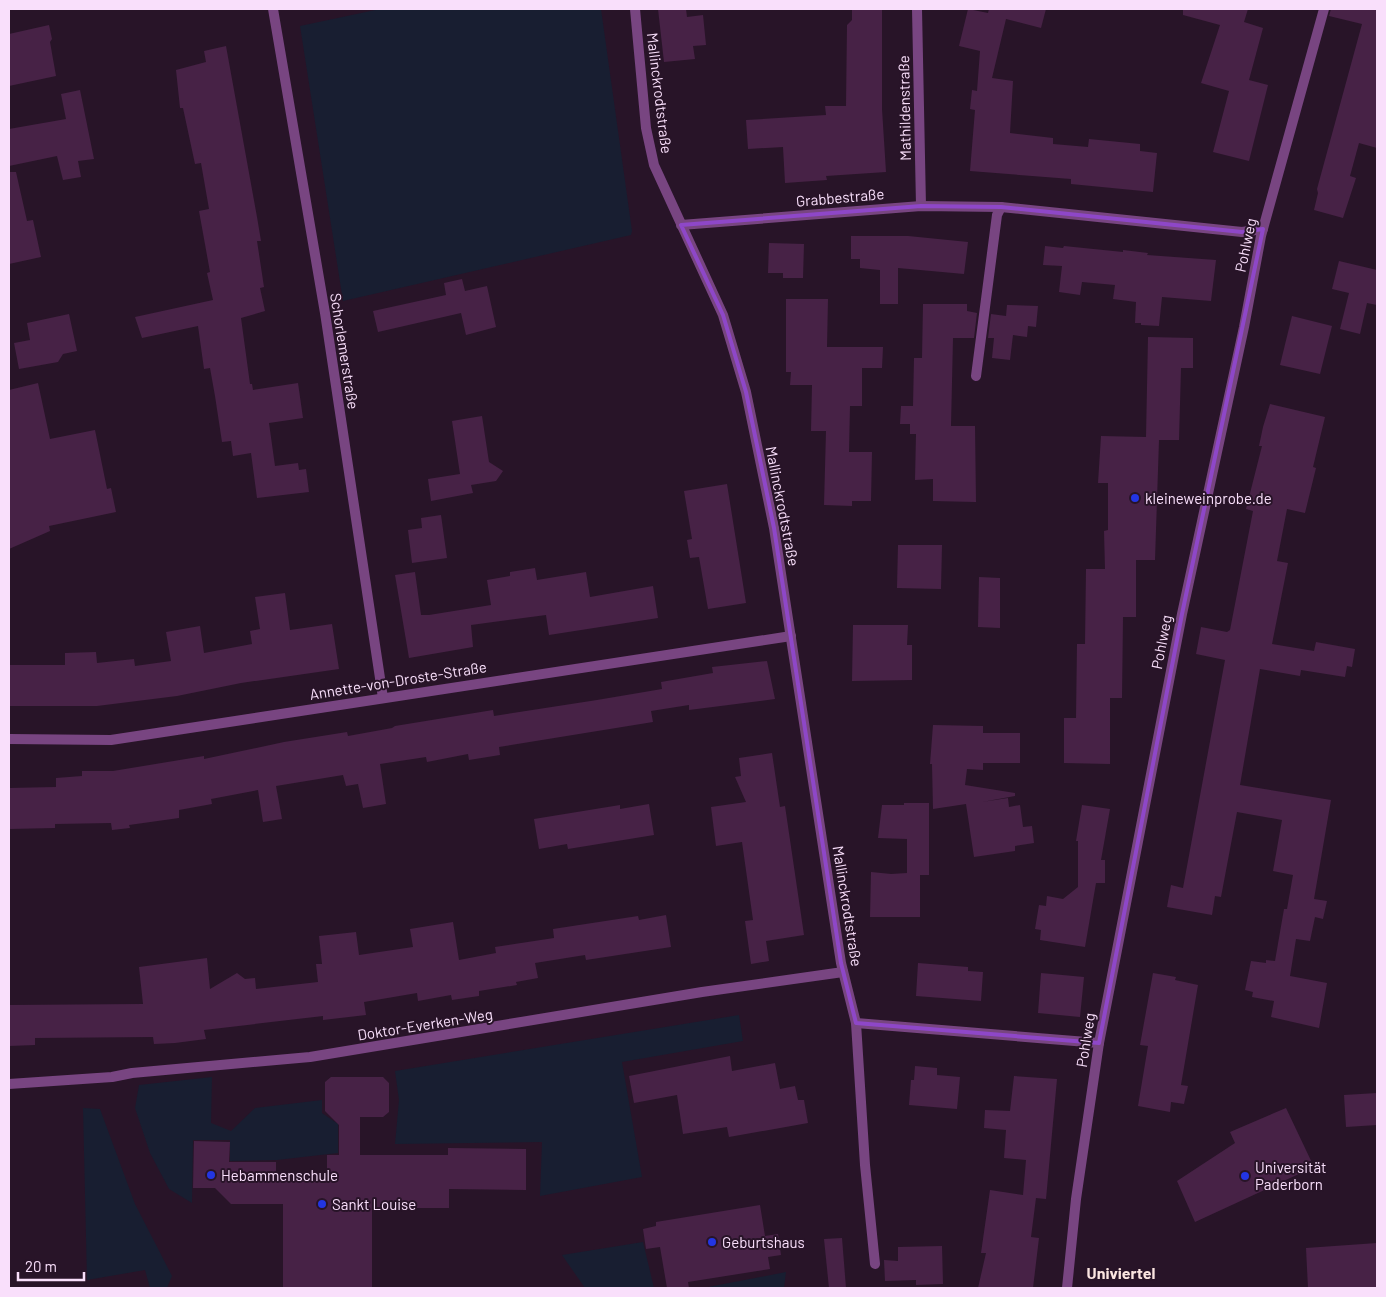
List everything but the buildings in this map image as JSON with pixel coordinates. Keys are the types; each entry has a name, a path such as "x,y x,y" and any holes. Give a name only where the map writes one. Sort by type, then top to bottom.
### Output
{"street":[{"name":"Schorlemerstraße","path":"273,9 325,313 383,698"},
{"name":"Mallinckrodtstraße","path":"635,9 646,128 654,165 723,315 746,392 774,528 843,972 856,1023 865,1164 875,1264"},
{"name":"Mathildenstraße","path":"917,9 921,206"},
{"name":"Pohlweg","path":"1068,1288 1076,1199 1099,1043 1182,614 1263,229 1324,9"},
{"name":"Grabbestraße","path":"681,225 921,206 1001,207 1242,232 1263,229"},
{"path":"976,376 997,215 1001,207"},
{"name":"Annette-von-Droste-Straße","path":"9,739 111,740 791,636"},
{"name":"Doktor-Everken-Weg","path":"9,1084 94,1079 132,1073 310,1058 702,992 843,972"},
{"path":"856,1023 1099,1043"}],"highlighted area":[{"path":"921,206 1001,207 1242,232 1263,229 1182,614 1099,1043 856,1023 841,963 774,528 746,392 723,315 681,225"}],"shaded area":[{"path":"380,9 601,9 632,231 631,235 343,301 300,26"},
{"path":"739,1015 743,1041 622,1062 642,1177 540,1196 542,1142 395,1144 399,1100 395,1071"},
{"path":"212,1077 211,1123 231,1131 255,1108 322,1100 322,1113 338,1124 338,1153 277,1160 230,1161 230,1140 193,1140 192,1203 169,1189 150,1153 135,1108 139,1085"},
{"path":"83,1108 100,1109 135,1204 172,1276 167,1288 150,1288 145,1270 87,1280"},
{"path":"643,1242 654,1288 585,1288 562,1255"},
{"path":"786,1272 784,1288 703,1288"}],"place":[{"name":"kleineweinprobe.de","path":"1135,498"},
{"name":"Hebammenschule","path":"211,1175"},
{"name":"Universität Paderborn","path":"1245,1176"},
{"name":"Sankt Louise","path":"322,1204"},
{"name":"Geburtshaus","path":"712,1242"}],"district":[{"name":"Univiertel","path":"1121,1272"}]}
